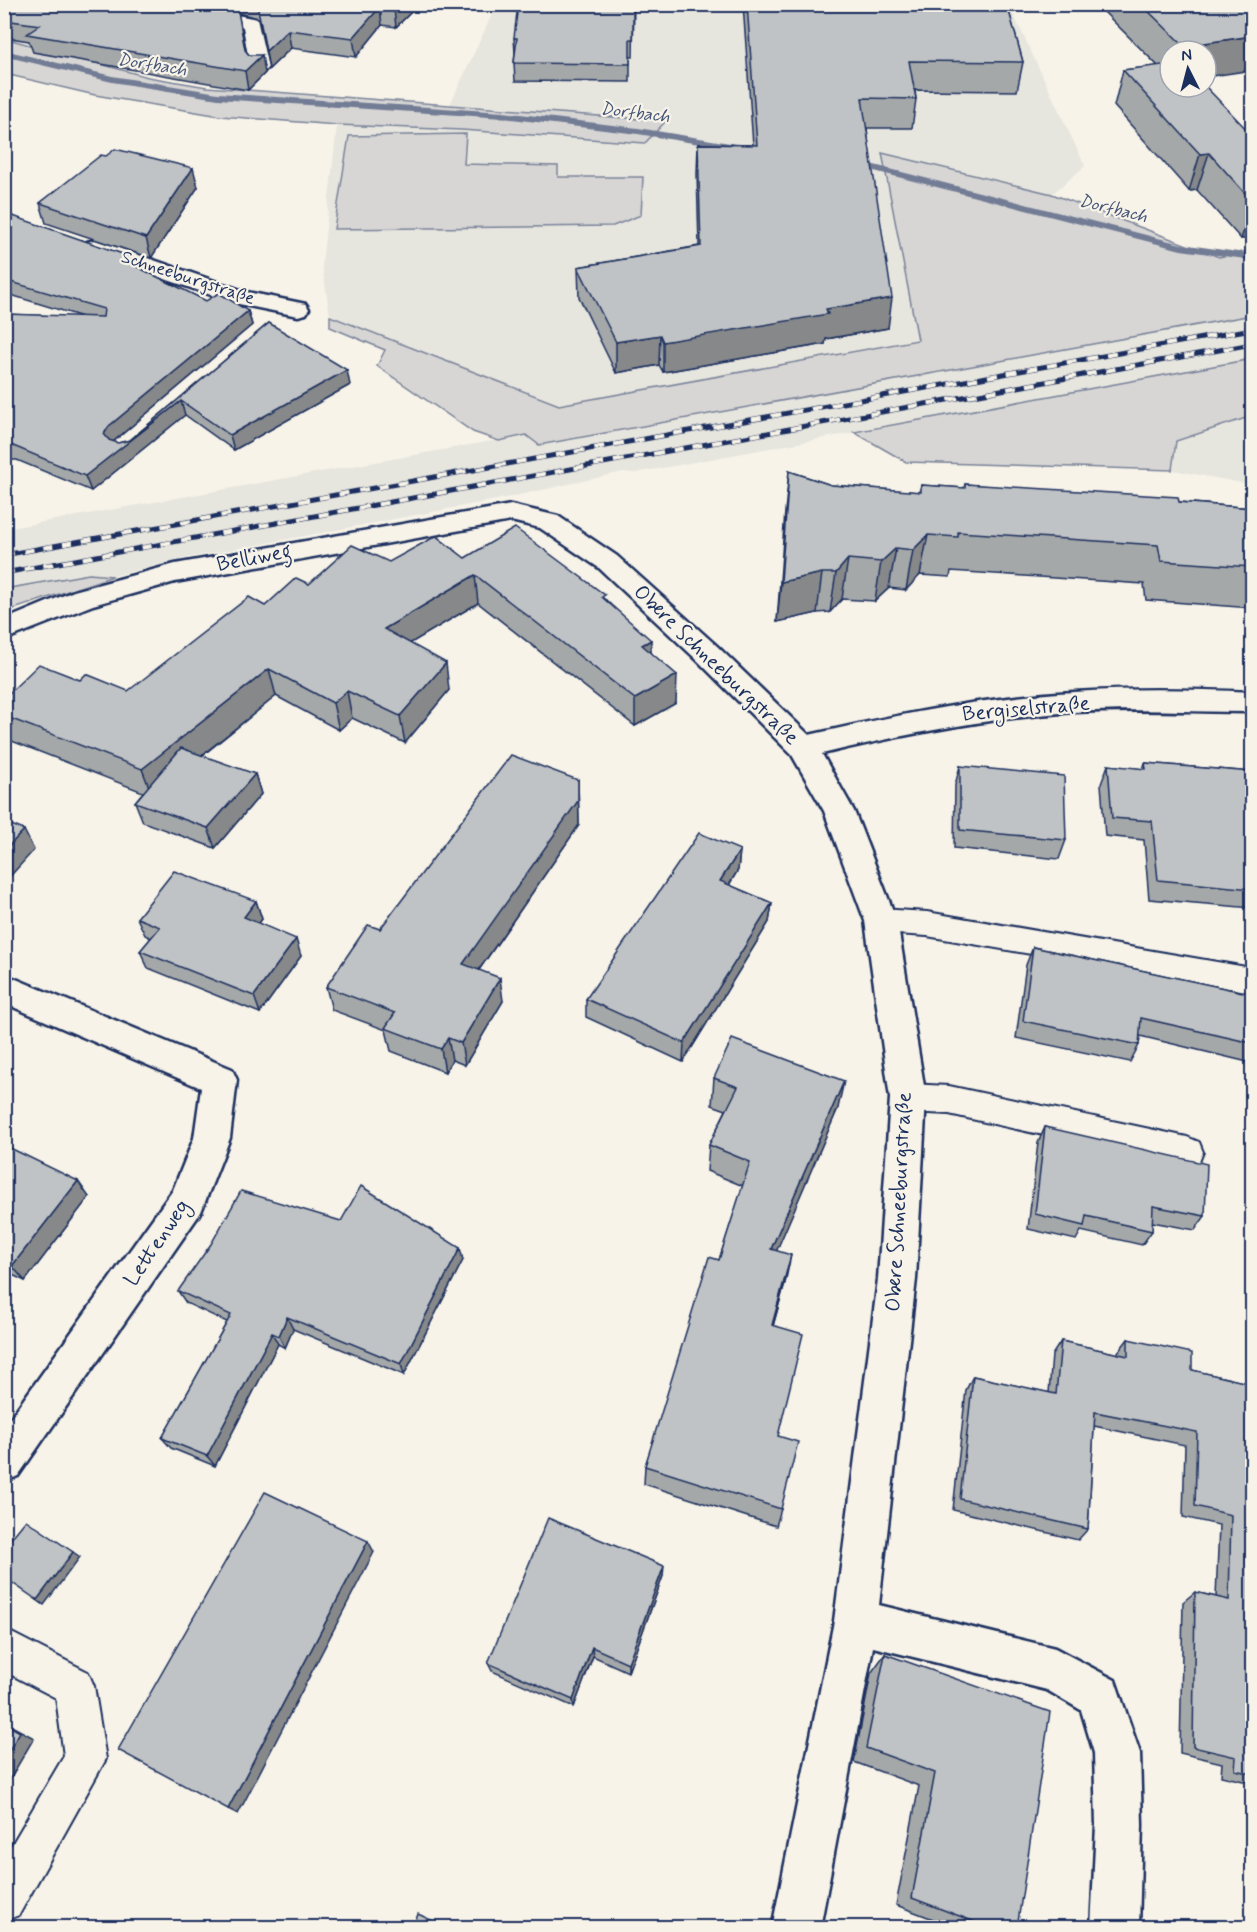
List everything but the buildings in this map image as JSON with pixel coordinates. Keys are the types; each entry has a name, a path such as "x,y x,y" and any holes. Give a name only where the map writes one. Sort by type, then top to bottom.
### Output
{"street":[{"name":"Schneeburgstraße","path":"75,240 242,298 298,309 266,328"},
{"name":"Belliweg","path":"4,631 84,598 175,573 511,513"},
{"name":"Obere Schneeburgstraße","path":"511,513 549,522 608,562 803,747 839,811 881,921 908,1098 897,1280 856,1621 796,1928"},
{"name":"Bergiselstraße","path":"803,747 894,726 989,710 1076,702 1252,702"},
{"name":"Lettenweg","path":"4,988 220,1080 212,1138 188,1200 4,1462"},
{"path":"856,1621 1054,1670 1100,1696 1117,1753 1119,1825 1115,1928"}],"lane":[{"path":"227,4 214,16 251,23 259,67"},
{"path":"881,921 927,924 1252,980"},
{"path":"908,1098 949,1100 1187,1152"},
{"path":"4,1649 74,1686 86,1760 4,1900"}],"shaded area":[{"path":"618,4 1009,5 1085,166 1052,194 882,154 918,340 559,405 330,316 322,265 337,125 462,130 665,121 449,107 496,6 615,17"},
{"path":"4,38 148,77 207,87 666,121 645,143 220,116 95,95 5,74"},
{"path":"466,134 464,164 558,166 558,177 643,177 641,215 613,226 334,229 349,136"},
{"path":"882,153 1052,194 1219,257 1252,250 1252,315 539,445 526,435 499,441 473,432 377,366 385,350 330,327 330,316 559,405 918,340"},
{"path":"1252,315 1252,359 635,473 623,472 501,499 192,557 113,576 89,574 5,589 5,529 526,435 539,445"},
{"path":"1252,359 1252,416 1176,441 1172,470 906,462 854,432"},
{"path":"1252,416 1252,485 1173,470 1176,441"},
{"path":"89,574 113,576 5,612 5,589"}],"waterway":[{"name":"Dorfbach","path":"4,53 112,79 218,96 503,115 638,131 742,148"},
{"name":"Dorfbach","path":"851,162 1181,247 1252,257"}],"railway":[{"path":"4,555 1252,329"},
{"path":"4,573 1252,344"}]}
